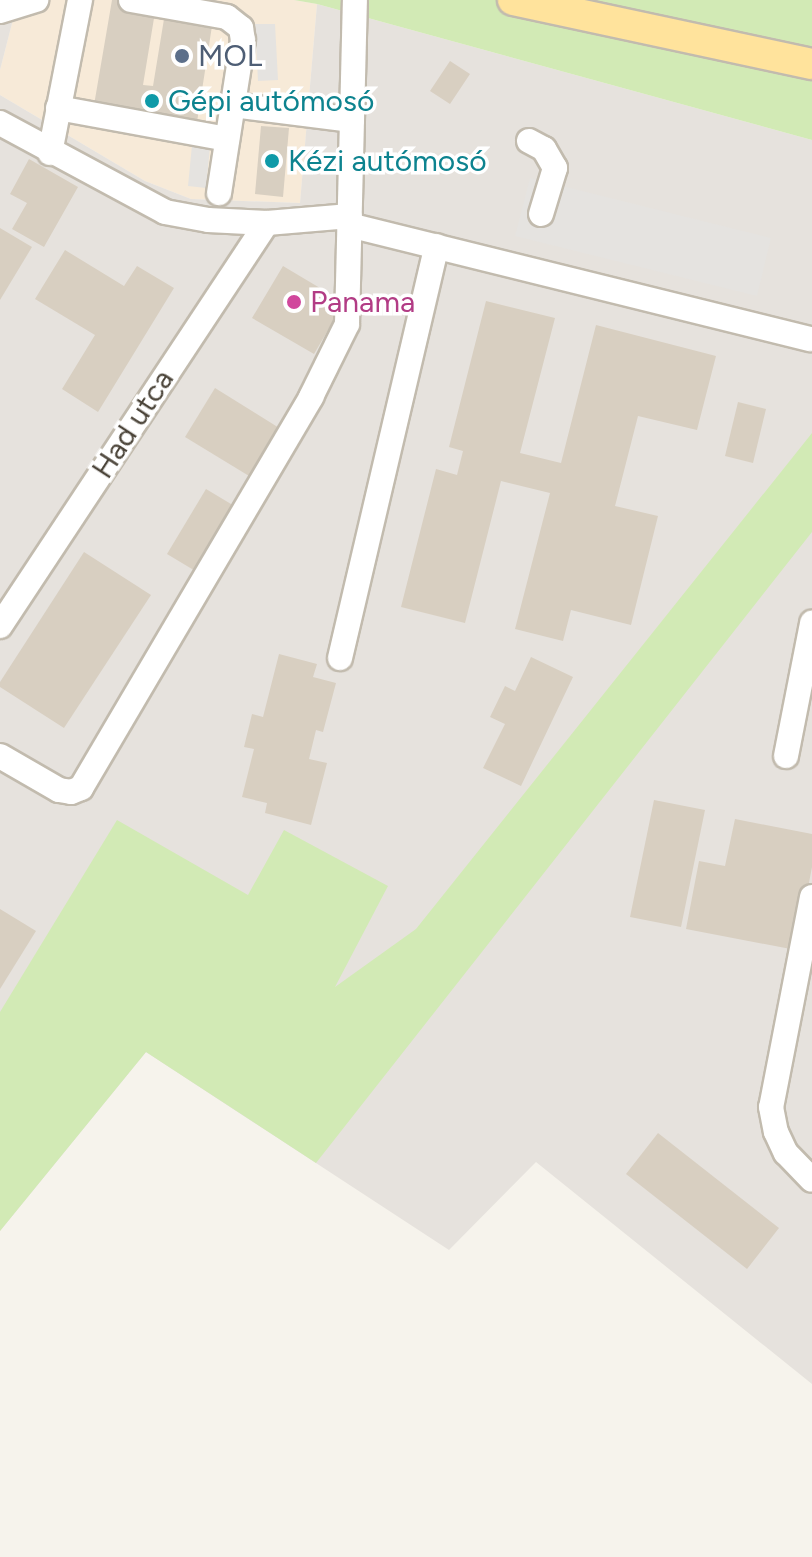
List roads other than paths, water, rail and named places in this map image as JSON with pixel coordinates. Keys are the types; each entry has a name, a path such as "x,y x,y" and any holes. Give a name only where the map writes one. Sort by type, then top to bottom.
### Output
{"main road":[{"path":"513,0 812,64"}],"street":[{"path":"0,11 36,0"},
{"path":"50,153 80,0"},
{"path":"131,0 234,21 241,28 243,40 219,193"},
{"path":"0,756 59,790 71,792 81,788 311,397 347,324 355,0"},
{"path":"233,105 352,120"},
{"path":"58,108 227,139"},
{"path":"2,129 165,212 208,220 267,223 350,221 437,246 810,339"},
{"path":"529,141 544,149 555,168 541,214"},
{"name":"Had utca","path":"0,626 267,223"},
{"path":"340,658 437,246"},
{"path":"786,756 812,623"},
{"path":"812,897 771,1107 776,1132 786,1153 812,1180"}],"place":[{"name":"MOL","path":"182,56"},
{"name":"Gépi autómosó","path":"152,101"},
{"name":"Kézi autómosó","path":"272,161"},
{"name":"Panama","path":"294,302"}]}
